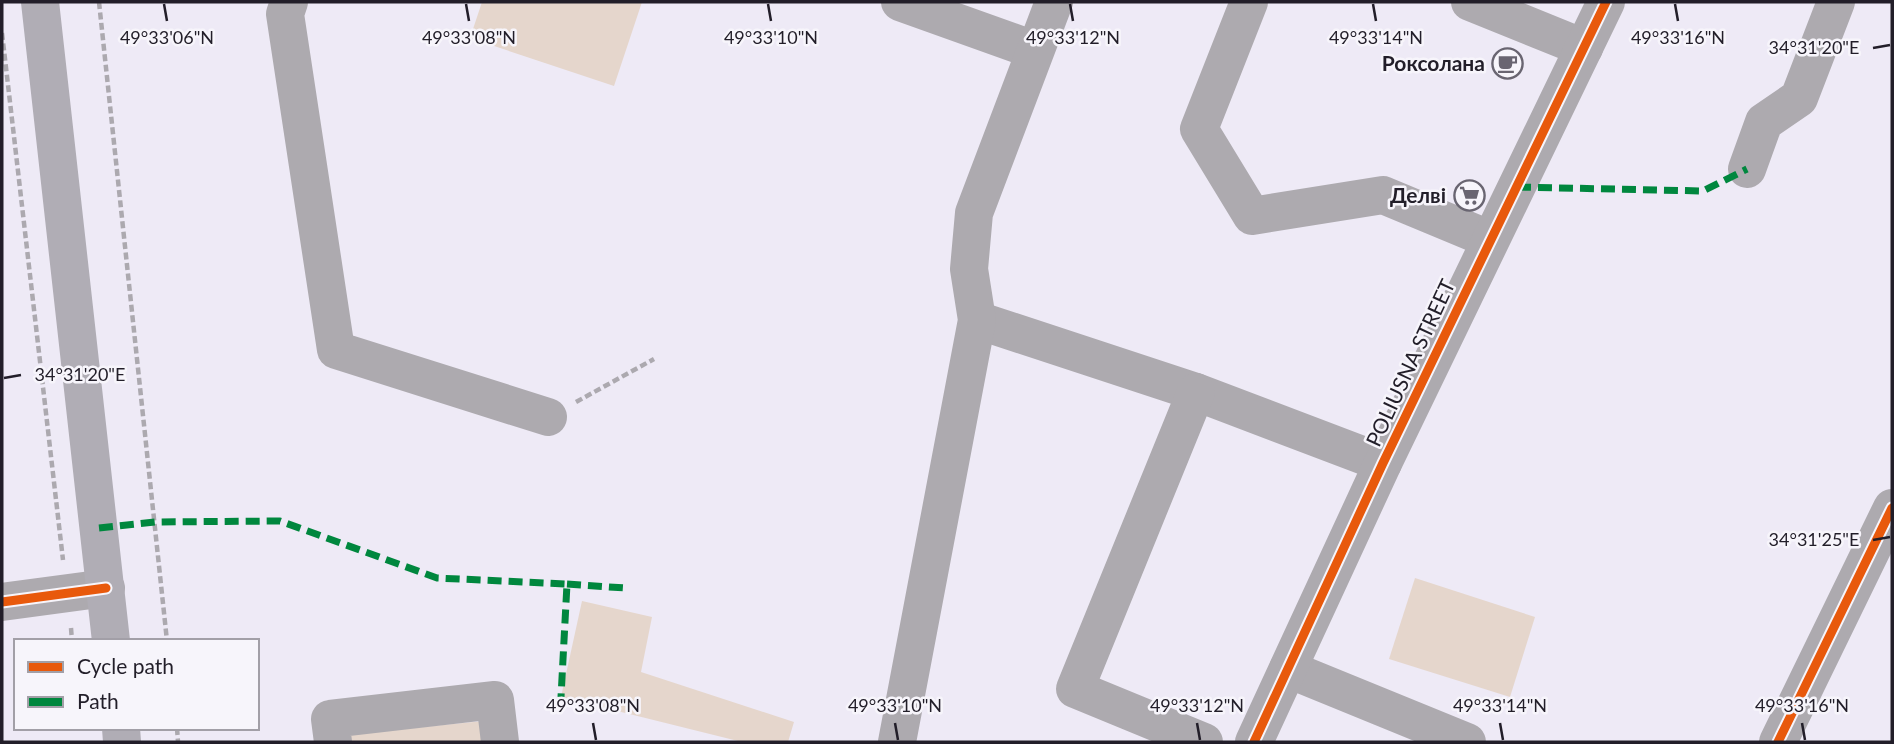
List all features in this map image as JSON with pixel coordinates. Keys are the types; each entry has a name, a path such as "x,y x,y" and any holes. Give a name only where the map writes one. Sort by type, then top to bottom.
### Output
{"main road":[{"path":"40,2 111,639"}],"street":[{"path":"289,2 285,14 336,350 548,417"},
{"path":"900,2 1034,50"},
{"path":"897,742 977,320 968,269 974,212 1054,2"},
{"path":"1249,2 1199,129 1252,216 1383,195 1489,239"},
{"path":"1470,2 1584,48"},
{"name":"POLIUSNA STREET","path":"1254,742 1382,463 1606,2"},
{"path":"1747,169 1764,122 1799,98 1836,2"},
{"path":"977,320 1196,392 1382,463"},
{"path":"1196,392 1075,689 1204,742"},
{"path":"1779,742 1892,508"},
{"path":"2,602 106,588"},
{"path":"1288,669 1467,742"},
{"path":"333,742 330,719 495,700 500,742"}],"path":[{"path":"99,2 167,639"},
{"path":"2,33 72,639"},
{"path":"548,417 654,359"}],"shaded area":[{"path":"482,2 642,2 614,86 470,38"},
{"path":"1415,578 1535,617 1510,697 1389,659"},
{"path":"582,601 652,617 641,672 794,722 788,742 742,742 561,697"},
{"path":"484,721 486,742 351,742 350,734"}],"marked path":[{"path":"1517,187 1703,191 1747,169"},
{"path":"99,528 155,522 280,521 437,578 567,584 561,697"},
{"path":"567,584 625,588"}],"cycle path":[{"path":"1254,742 1383,463 1606,2"},
{"path":"1778,742 1892,508"},
{"path":"2,602 106,588"}],"place":[{"name":"Роксолана","path":"1508,64"},
{"name":"Делві","path":"1469,196"}]}
